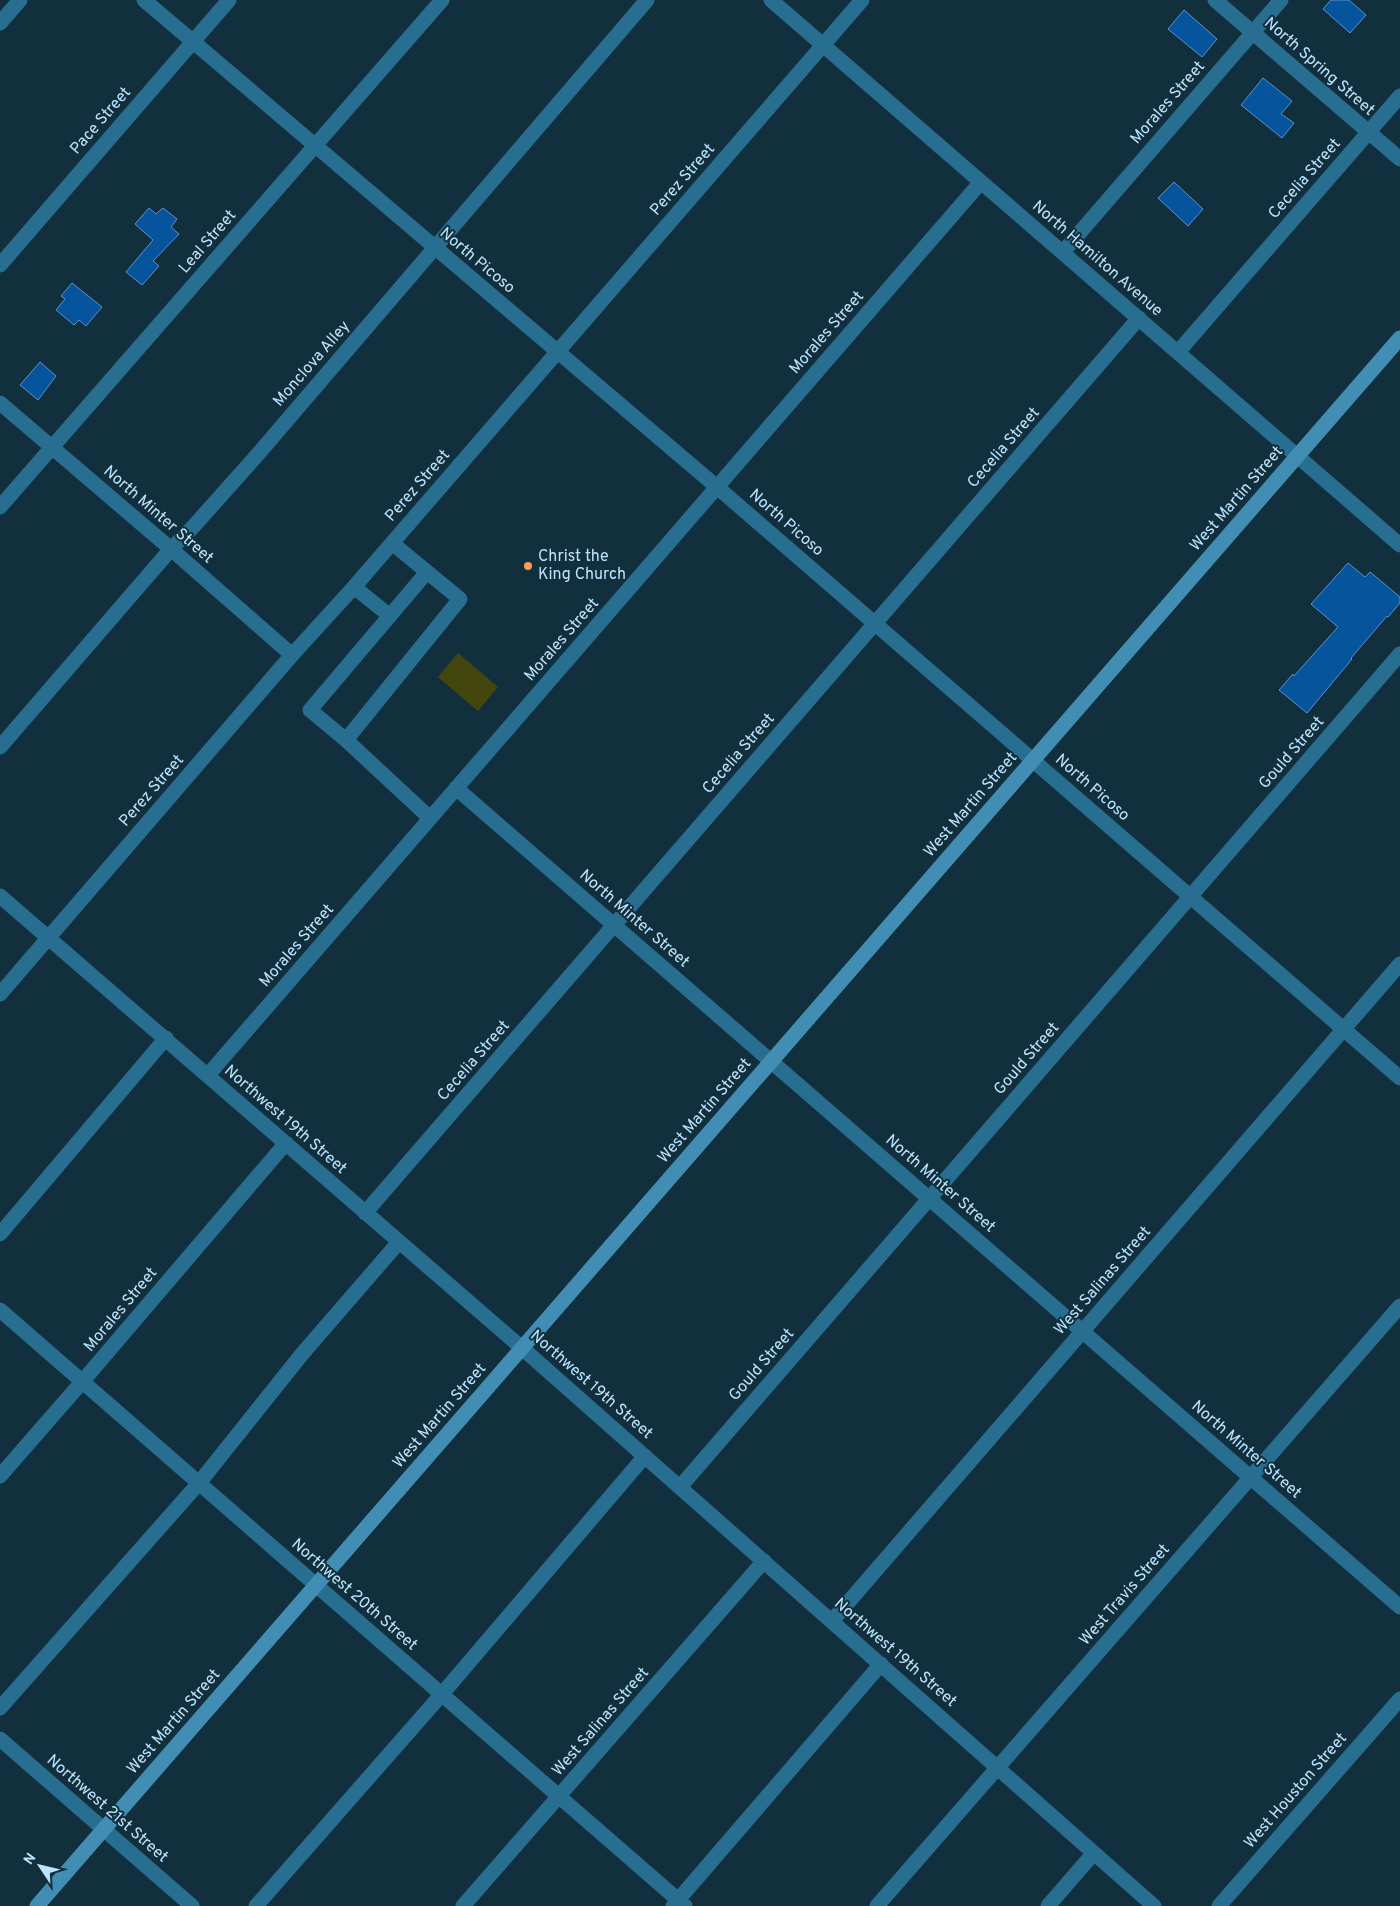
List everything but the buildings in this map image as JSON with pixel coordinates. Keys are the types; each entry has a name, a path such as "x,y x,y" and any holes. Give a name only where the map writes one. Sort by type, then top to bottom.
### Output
{"main road":[{"name":"West Martin Street","path":"37,1906 1400,338"}],"street":[{"path":"0,23 20,0"},
{"name":"North Picoso","path":"144,0 717,486 1400,1078"},
{"name":"Pace Street","path":"0,265 229,0"},
{"name":"Leal Street","path":"0,507 442,0"},
{"name":"Monclova Alley","path":"0,747 171,549 193,527 436,248 648,0"},
{"name":"North Hamilton Avenue","path":"771,0 1400,544"},
{"name":"Perez Street","path":"0,994 862,0"},
{"name":"North Spring Street","path":"1215,0 1400,160"},
{"name":"Morales Street","path":"1063,252 1280,0"},
{"name":"Cecelia Street","path":"1178,352 1400,96"},
{"name":"Morales Street","path":"208,1075 981,182"},
{"name":"Cecelia Street","path":"365,1213 1139,318"},
{"name":"North Minter Street","path":"0,404 171,549 292,655"},
{"path":"346,740 460,600 392,543"},
{"path":"427,572 310,710 346,740 430,818"},
{"path":"354,587 390,616"},
{"name":"Gould Street","path":"680,1487 1400,654"},
{"name":"North Minter Street","path":"456,788 1400,1607"},
{"name":"Northwest 19th Street","path":"0,896 522,1348 1154,1906"},
{"name":"West Salinas Street","path":"832,1621 1400,964"},
{"path":"0,1234 166,1038"},
{"name":"Morales Street","path":"0,1476 286,1143"},
{"path":"0,1708 199,1483 302,1354 399,1242"},
{"name":"West Travis Street","path":"877,1906 1400,1306"},
{"name":"Northwest 20th Street","path":"0,1310 317,1584 679,1904"},
{"path":"256,1906 442,1694 645,1456"},
{"name":"West Salinas Street","path":"463,1906 764,1561"},
{"path":"679,1904 881,1664"},
{"name":"West Houston Street","path":"1218,1906 1400,1699"},
{"name":"Northwest 21st Street","path":"0,1739 192,1906"},
{"path":"1048,1906 1093,1854"}],"shaded area":[{"path":"458,653 498,687 478,711 438,677"}],"place":[{"name":"Christ the King Church","path":"528,566"}]}
